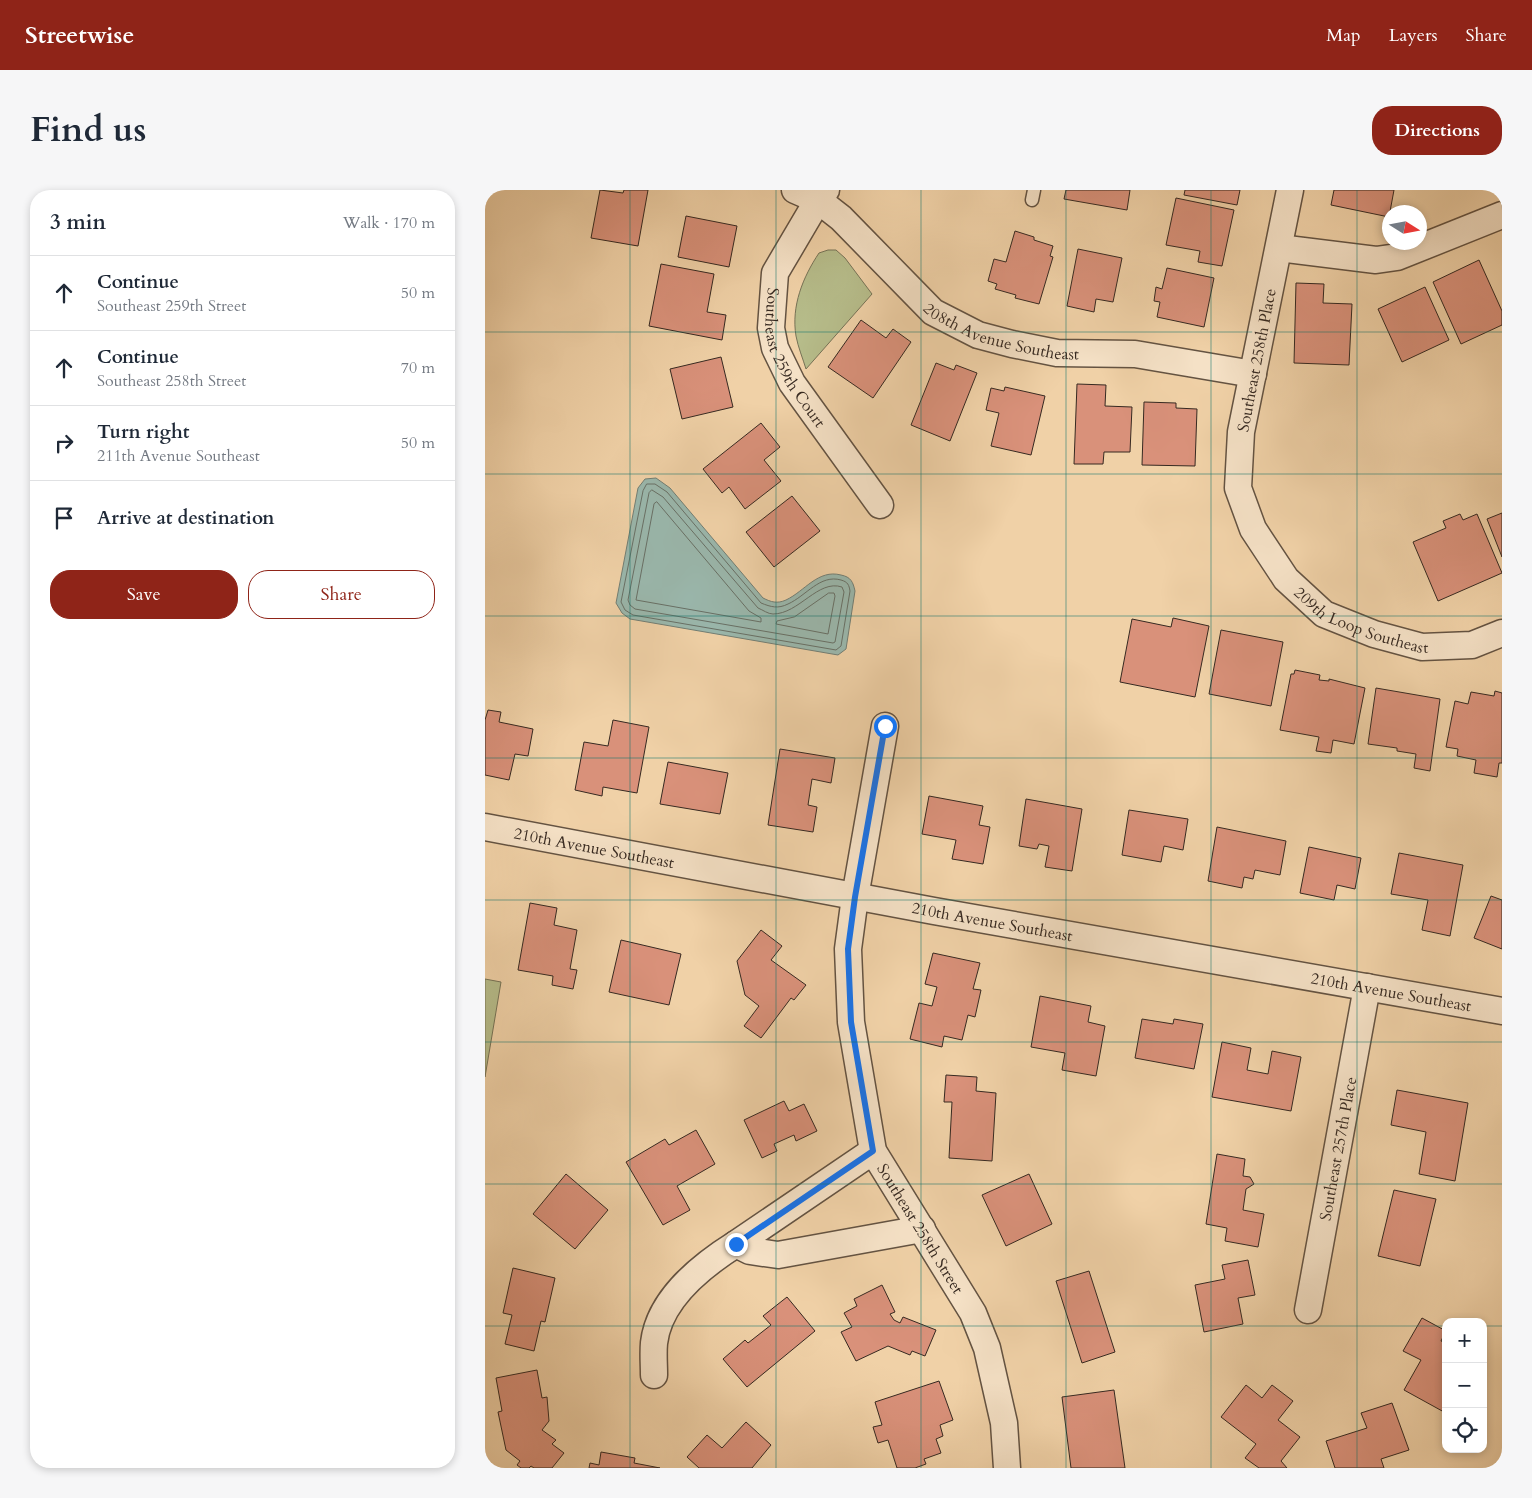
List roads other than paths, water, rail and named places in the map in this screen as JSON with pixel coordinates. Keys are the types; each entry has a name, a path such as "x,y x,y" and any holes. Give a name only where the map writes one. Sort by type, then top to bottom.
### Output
{"street":[{"name":"Southeast 258th Place","path":"1253,529 1238,488 1241,432 1291,190"},
{"name":"208th Avenue Southeast","path":"813,194 841,218 933,312 978,335 1057,353 1135,354 1253,374"},
{"name":"Southeast 259th Court","path":"813,194 775,273 771,328 775,348 792,383 880,504"},
{"path":"1279,248 1376,260 1397,257 1502,215"},
{"name":"209th Loop Southeast","path":"1253,529 1286,579 1324,614 1374,634 1422,647 1472,645 1502,633"},
{"name":"Southeast 258th Street","path":"885,726 855,897 848,949 851,1022 873,1151 973,1313 987,1348 1004,1424 1007,1468"},
{"name":"210th Avenue Southeast","path":"485,827 855,897 1502,1011"},
{"name":"Southeast 257th Place","path":"1308,1310 1367,988"},
{"path":"653,1375 655,1342 663,1316 679,1290 701,1269 873,1151"},
{"path":"736,1244 750,1251 778,1255 922,1229"}],"water":[{"path":"656,478 670,488 763,598 774,602 783,601 825,575 841,575 849,579 855,591 846,649 838,655 630,619 622,613 616,603 638,488 645,479"}]}
